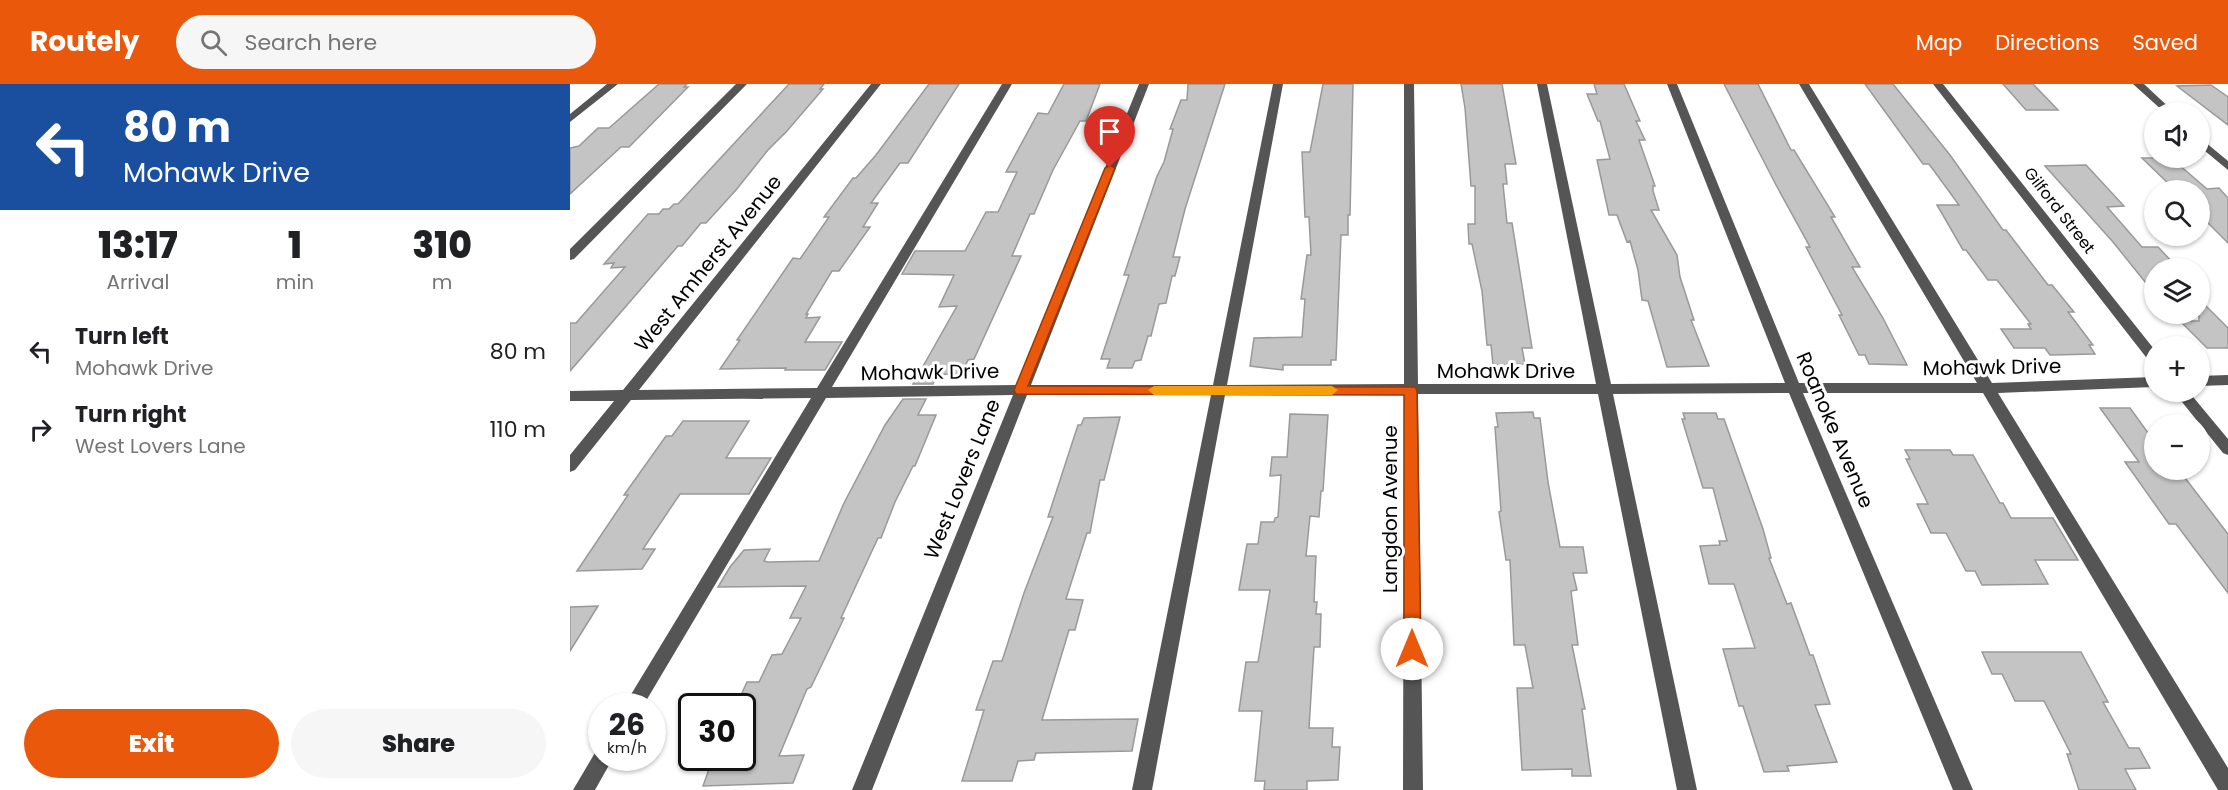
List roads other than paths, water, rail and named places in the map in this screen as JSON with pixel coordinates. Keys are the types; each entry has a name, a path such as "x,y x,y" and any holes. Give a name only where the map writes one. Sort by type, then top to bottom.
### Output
{"street":[{"path":"570,119 613,84"},
{"path":"570,256 742,84"},
{"name":"West Amherst Avenue","path":"570,466 876,84"},
{"path":"641,693 1007,84"},
{"name":"West Lovers Lane","path":"862,790 1144,84"},
{"path":"1142,790 1278,84"},
{"name":"Langdon Avenue","path":"1409,84 1413,790"},
{"path":"1542,84 1687,790"},
{"name":"Roanoke Avenue","path":"1672,84 1794,388 1963,790"},
{"path":"1804,84 2228,788"},
{"name":"Gilford Street","path":"1938,84 2144,345"},
{"path":"2138,84 2158,102"},
{"path":"2210,151 2228,167"},
{"path":"2210,381 2228,380"},
{"name":"Mohawk Drive","path":"570,396 1020,390 1411,391 1988,388 2144,382"},
{"path":"2189,402 2228,449"},
{"path":"583,790 595,771"}]}
